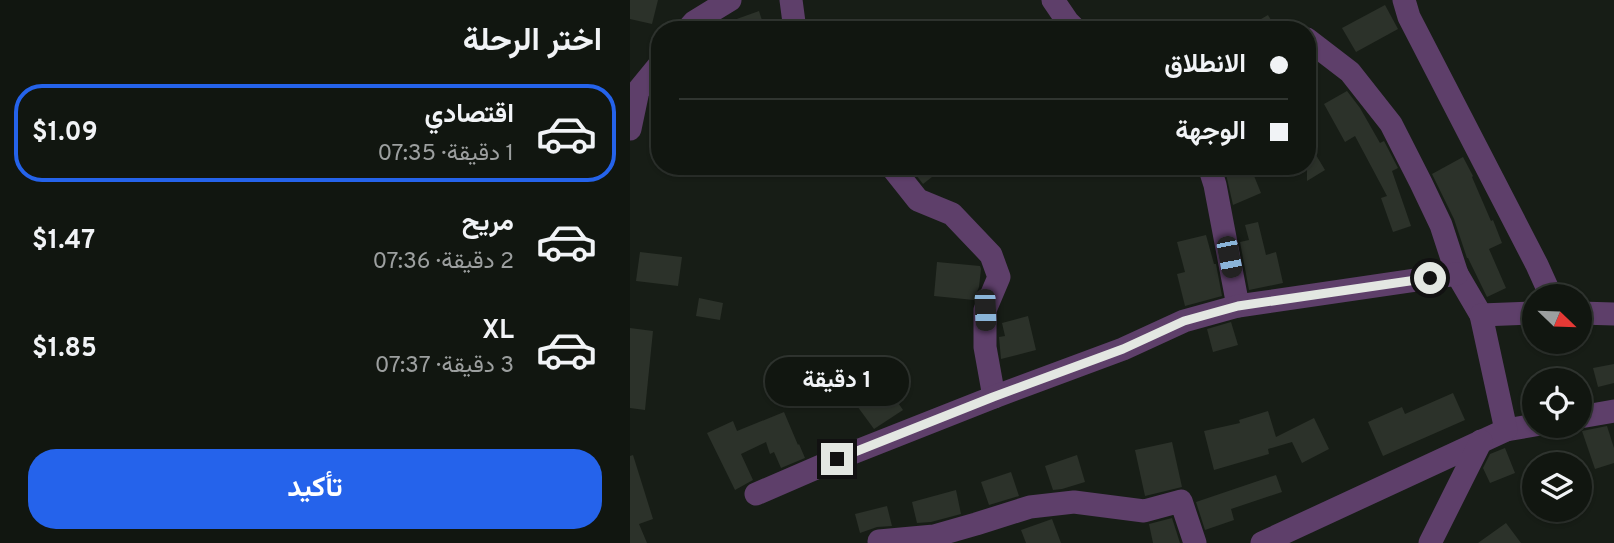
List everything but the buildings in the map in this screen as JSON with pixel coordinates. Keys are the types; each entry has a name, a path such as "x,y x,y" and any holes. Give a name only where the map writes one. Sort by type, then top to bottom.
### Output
{"street":[{"path":"696,21 730,0"},
{"path":"791,0 794,21"},
{"path":"1053,0 1067,21"},
{"path":"1404,0 1409,17 1546,284"},
{"path":"1316,46 1350,72 1391,124 1421,183 1441,225 1457,274 1481,315 1506,430"},
{"path":"630,129 638,91 651,75"},
{"path":"898,175 918,200 952,214 992,255 999,277 985,310 985,347 993,397"},
{"path":"1212,175 1238,306"},
{"path":"756,494 993,397 1123,349 1184,321 1238,306 1457,274"},
{"path":"1481,315 1522,313"},
{"path":"1592,313 1614,314"},
{"path":"1592,415 1614,411"},
{"path":"1262,543 1481,441 1506,430 1522,427"},
{"path":"1430,543 1481,441"},
{"path":"879,541 934,536 1030,507 1074,502 1144,511 1181,502 1195,543"}],"route":[{"path":"837,459 1123,349 1184,321 1238,306 1430,278"}]}
